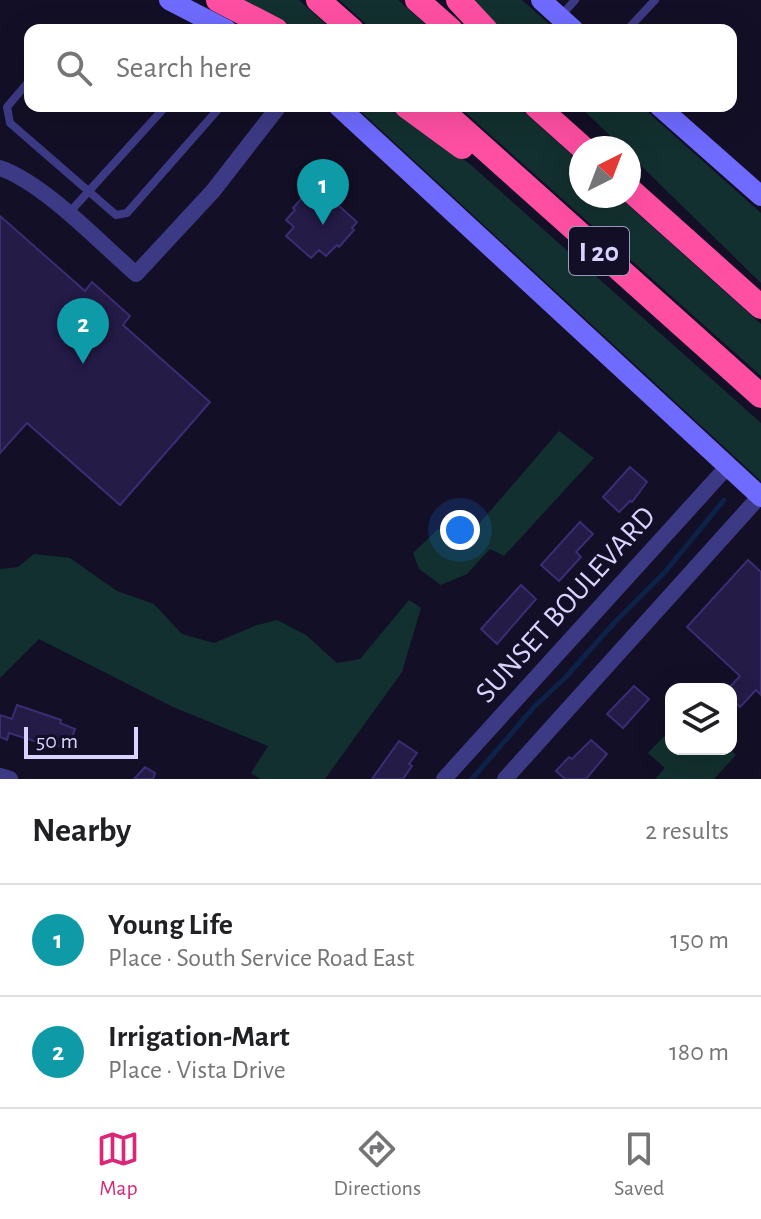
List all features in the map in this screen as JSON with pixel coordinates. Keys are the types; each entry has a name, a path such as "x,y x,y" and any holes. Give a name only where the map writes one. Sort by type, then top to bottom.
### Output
{"highway":[{"path":"218,0 264,24"},
{"path":"318,0 345,24"},
{"path":"417,0 444,24"},
{"path":"458,0 480,24"},
{"path":"414,112 582,236"},
{"name":"I 20","path":"444,112 761,396"},
{"path":"543,112 570,136"},
{"path":"564,112 586,136"},
{"path":"641,194 676,232"},
{"name":"I 20","path":"641,200 761,307"}],"main road":[{"path":"169,0 215,24"},
{"path":"541,0 567,24"},
{"path":"344,112 761,497"},
{"path":"666,112 761,196"}],"street":[{"path":"0,168 19,175 136,274 213,191 274,112"},
{"name":"SUNSET BOULEVARD","path":"444,779 727,467"},
{"path":"505,779 761,497"},
{"path":"0,776 10,779"}],"lane":[{"path":"567,24 575,0"},
{"path":"633,24 655,0"},
{"path":"24,87 7,107 10,123 116,215 127,213 216,112"},
{"path":"67,215 160,112"}],"green space":[{"path":"236,0 299,0 325,24 286,24"},
{"path":"339,0 398,0 425,24 366,24"},
{"path":"473,0 522,0 549,24 496,24"},
{"path":"361,112 398,112 471,165 761,423 761,481"},
{"path":"465,112 524,112 569,152 569,205"},
{"path":"585,112 648,112 761,213 761,283 641,166 641,136 610,136"},
{"path":"572,208 631,208 761,324 761,376"},
{"path":"559,431 594,458 504,556 490,549 467,574 441,585 419,569 413,553 438,529 460,546"},
{"path":"34,554 70,558 117,591 154,604 182,634 214,643 277,620 306,635 337,663 360,659 409,600 421,608 402,672 325,779 260,779 251,773 268,746 173,707 39,639 0,678 0,569 18,567"},
{"path":"665,735 665,755 736,755 714,779 655,779 665,768 648,753"}],"building":[{"path":"317,186 357,222 339,247 337,245 326,256 319,250 311,258 286,236 294,227 286,220 309,190 312,192"},
{"path":"0,216 85,291 92,282 130,316 123,325 210,402 120,505 27,423 0,453"},
{"path":"630,467 647,482 632,502 619,512 603,497"},
{"path":"580,522 593,534 576,552 581,557 559,581 541,565"},
{"path":"748,560 761,572 761,695 756,690 740,707 737,704 737,683 734,683 740,676 687,627"},
{"path":"521,585 536,599 497,644 481,629"},
{"path":"634,686 649,699 623,728 607,714"},
{"path":"17,705 61,720 60,723 75,729 68,749 9,733 7,740 0,737 0,715 12,719"},
{"path":"591,740 607,754 586,779 565,779 556,771"},
{"path":"399,741 417,753 403,779 372,779"},
{"path":"145,767 155,773 153,779 134,779"}],"waterway":[{"path":"472,779 535,706 665,572 724,500"}],"place":[{"name":"Young Life","path":"323,225"},
{"name":"Irrigation-Mart","path":"83,364"}]}
